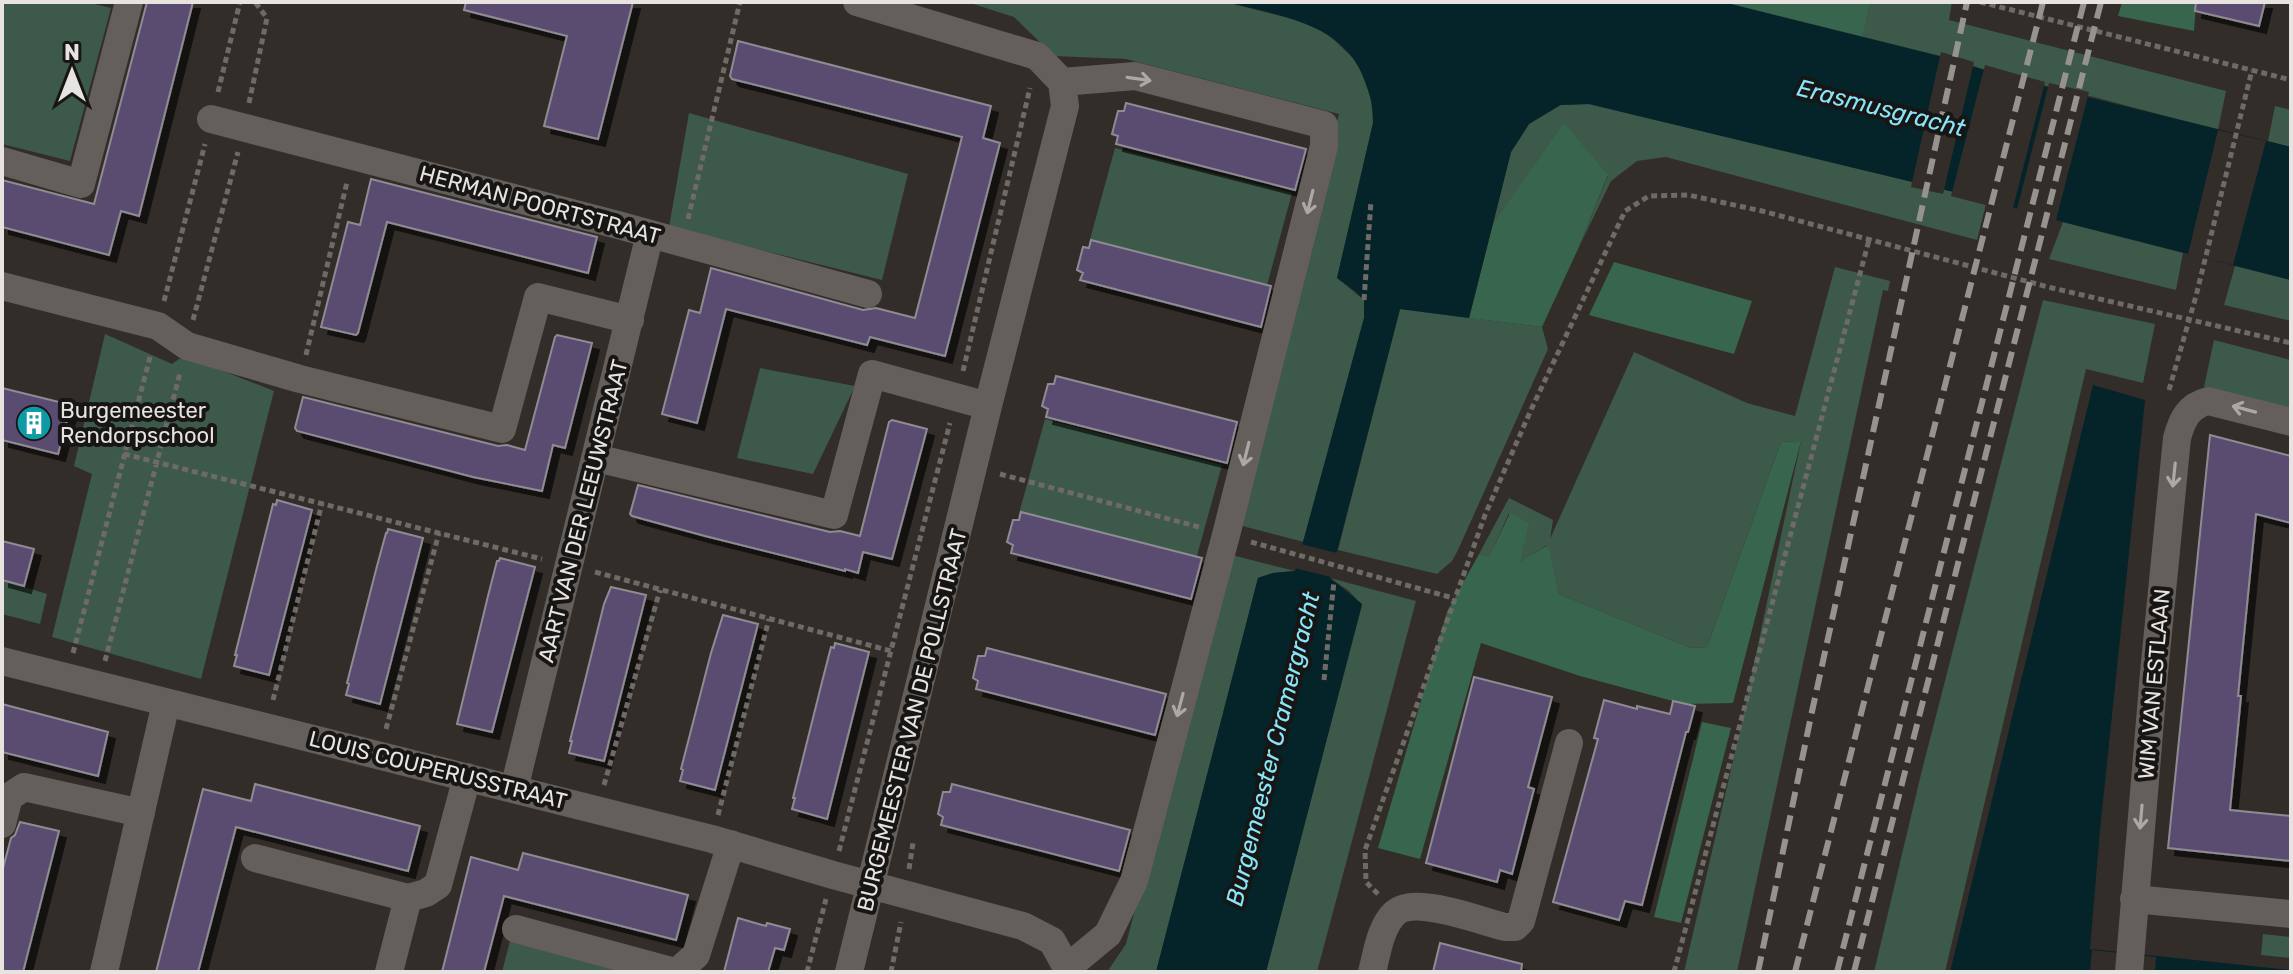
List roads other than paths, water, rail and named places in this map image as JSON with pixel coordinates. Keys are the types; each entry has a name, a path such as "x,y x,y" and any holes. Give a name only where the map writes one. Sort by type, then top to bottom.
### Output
{"street":[{"path":"2,161 81,184 129,2"},
{"path":"857,2 1037,56 1062,82 1135,76 1324,125 1324,146 1226,535 1134,881 1108,934 1067,970 1052,941 1023,926 872,885"},
{"name":"BURGEMEESTER VAN DE POLLSTRAAT","path":"849,972 1065,106 1062,82"},
{"name":"HERMAN POORTSTRAAT","path":"211,119 683,242 868,294"},
{"name":"AART VAN DER LEEUWSTRAAT","path":"514,789 650,234"},
{"path":"2,286 158,326 187,346 300,379 502,429 538,297 630,320"},
{"path":"596,458 834,515 872,374 988,406"},
{"name":"WIM VAN ESTLAAN","path":"2130,963 2177,438 2183,419 2197,404 2208,401 2291,422"},
{"name":"LOUIS COUPERUSSTRAAT","path":"2,661 722,841 872,885"},
{"path":"104,972 166,703"},
{"path":"1372,972 1381,936 1395,912 1416,906 1505,927 1515,927 1521,921 1569,743"},
{"path":"255,858 408,898 426,893 438,885 467,777"},
{"path":"2,824 9,797 24,787 141,813"},
{"path":"516,929 676,972 696,955 722,841"},
{"path":"389,972 408,898"},
{"path":"2134,899 2291,914"}],"water":[{"path":"1226,2 1723,2 1940,56 2018,80 2291,147 2291,280 1987,200 1589,104 1560,105 1529,124 1511,152 1469,318 1400,309 1330,578 1362,604 1266,972 1156,972 1258,578 1295,571 1364,318 1364,300 1337,278 1373,123 1365,81 1355,61 1326,34 1288,18"},
{"path":"2093,385 2145,400 2090,949 2291,972 1950,972"}],"railway":[{"path":"1758,972 1967,2"},
{"path":"1795,972 2043,2"},
{"path":"1837,972 2084,2"},
{"path":"1854,972 2101,2"}],"place":[{"name":"Burgemeester Rendorpschool","path":"34,423"}],"water label":[{"name":"Erasmusgracht","path":"1881,108"},
{"name":"Burgemeester Cramergracht","path":"1273,749"}]}
